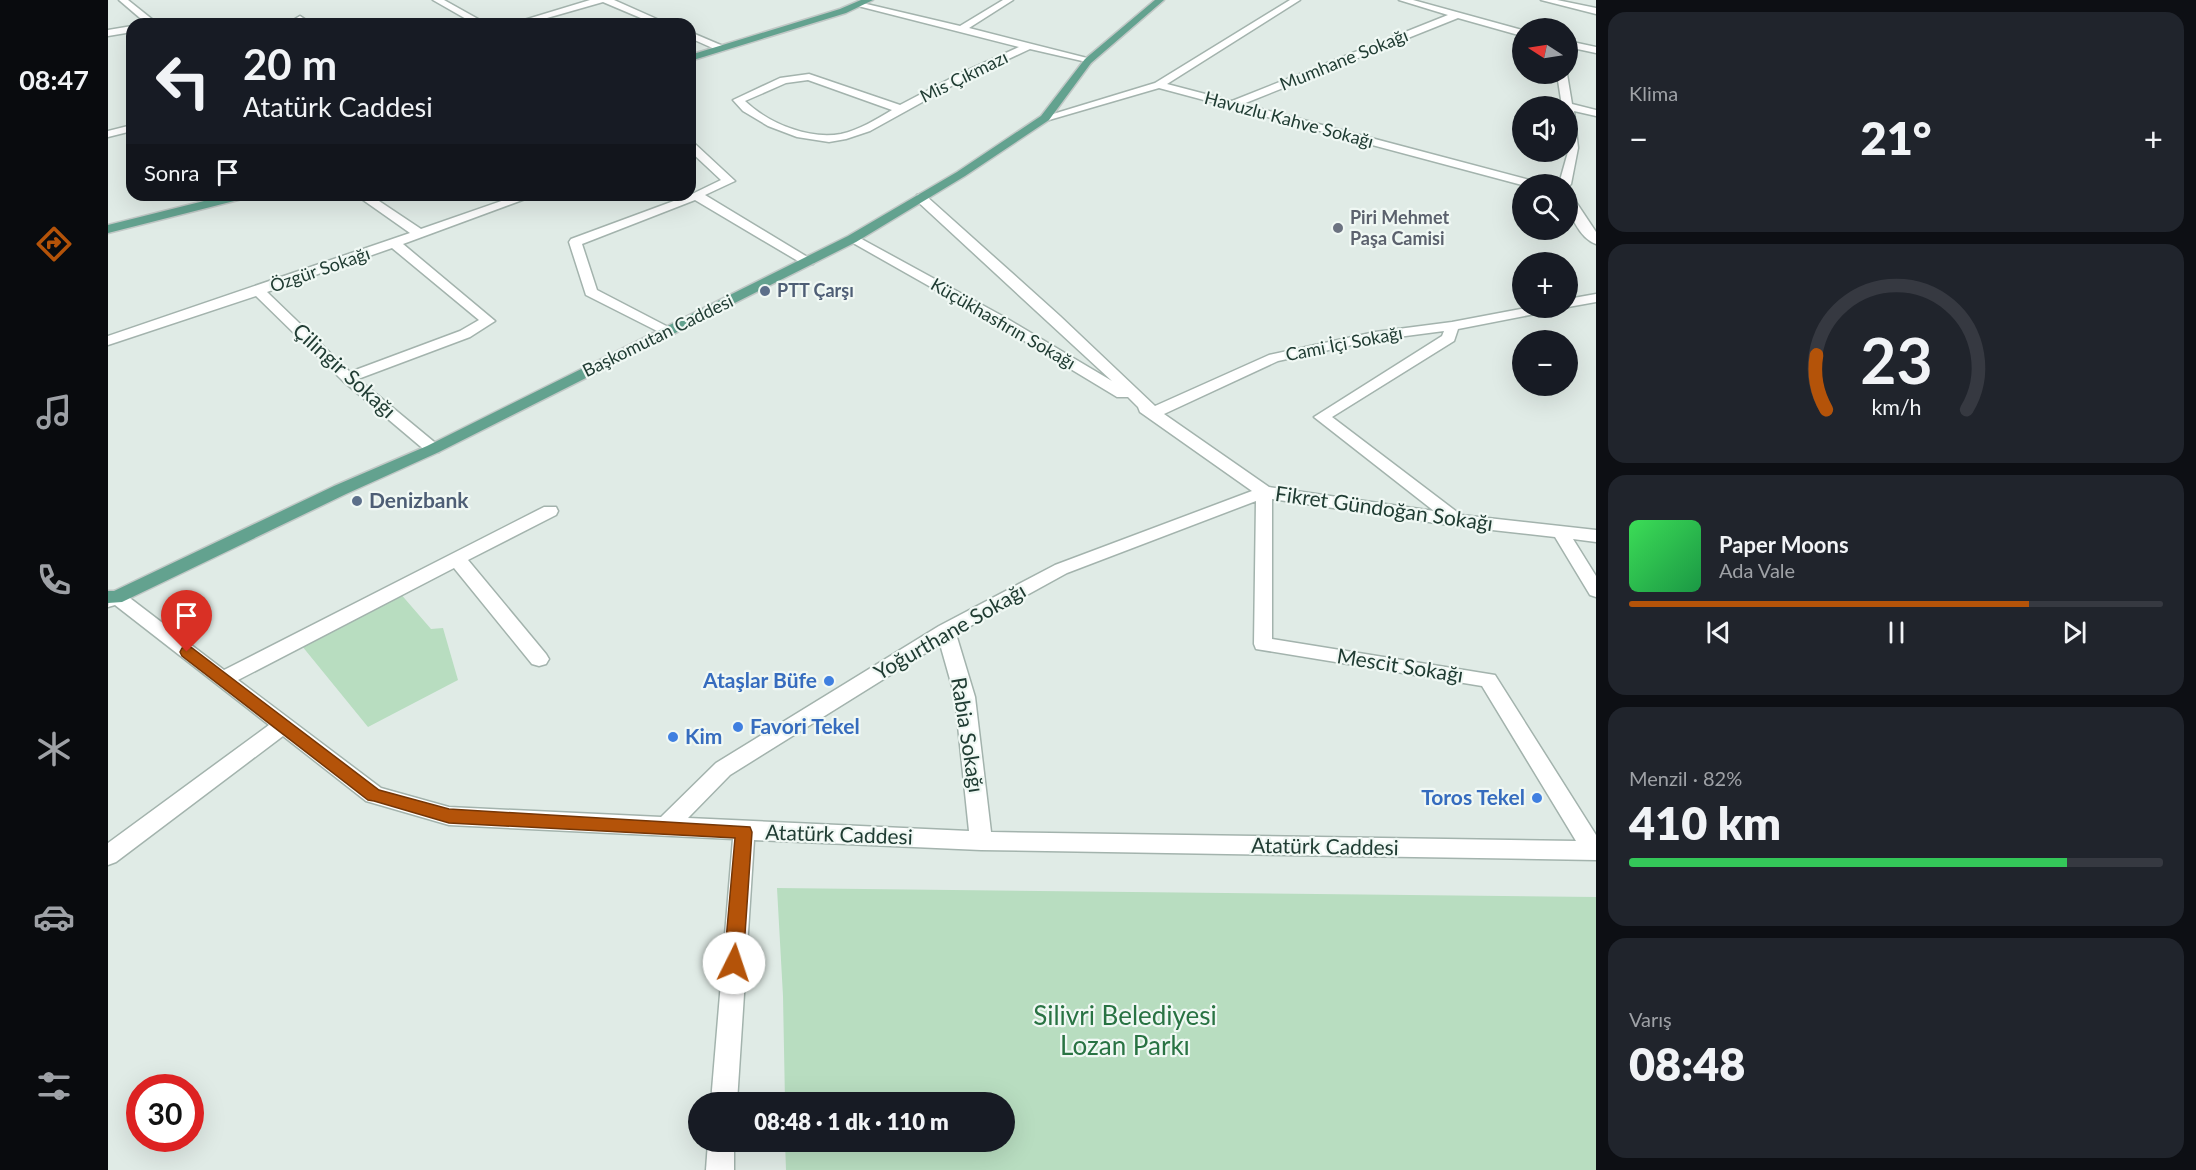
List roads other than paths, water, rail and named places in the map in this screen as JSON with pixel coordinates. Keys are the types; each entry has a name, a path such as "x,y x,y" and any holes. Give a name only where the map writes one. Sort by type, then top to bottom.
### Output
{"main road":[{"name":"Başkomutan Caddesi","path":"111,598 340,490 433,449 852,239 921,198 1045,118 1088,61 1161,0"},
{"path":"696,56 865,2"},
{"path":"108,229 218,201"}],"street":[{"path":"123,0 146,18"},
{"path":"437,0 471,18"},
{"path":"537,18 600,0"},
{"path":"606,0 649,18"},
{"path":"961,29 1009,0"},
{"path":"1045,118 1159,85 1296,0"},
{"path":"1403,0 1512,30"},
{"path":"1545,0 1596,11"},
{"path":"865,2 1088,61"},
{"name":"Mumhane Sokağı","path":"1231,105 1457,15"},
{"path":"108,33 126,30"},
{"path":"696,38 720,48"},
{"name":"Mis Çıkmazı","path":"900,109 809,77 784,81 738,100 748,111 814,139 842,137 900,109 942,86 1029,46"},
{"path":"1578,46 1596,50"},
{"name":"Havuzlu Kahve Sokağı","path":"1159,85 1512,179"},
{"path":"1578,109 1596,113"},
{"path":"108,134 126,130"},
{"path":"696,151 729,181 696,195"},
{"path":"696,195 808,261"},
{"name":"Fikret Gündoğan Sokağı","path":"921,198 1055,319 1152,413 1264,492 1456,520 1596,536"},
{"path":"371,201 418,233"},
{"name":"Özgür Sokağı","path":"108,340 395,244 418,233 512,201"},
{"path":"667,332 591,292 575,242 681,201"},
{"path":"1578,212 1596,240"},
{"name":"Küçükhasfırın Sokağı","path":"852,239 1001,321 1152,413"},
{"path":"348,378 465,334 488,321 395,244"},
{"name":"Çilingir Sokağı","path":"258,291 348,378 433,449"},
{"path":"1578,301 1596,298"},
{"name":"Cami İçi Sokağı","path":"1152,413 1274,358 1375,336 1452,326 1512,314"},
{"path":"1452,326 1449,338 1322,417 1456,520"},
{"name":"Yoğurthane Sokağı","path":"666,826 723,769 946,631 1061,569 1264,492"},
{"name":"Mescit Sokağı","path":"1264,492 1263,644 1488,680 1595,851"},
{"path":"223,679 550,511"},
{"path":"1561,533 1596,591"},
{"path":"458,560 539,658"},
{"name":"Atatürk Caddesi","path":"111,598 223,679 374,795 449,816 744,832 981,841 1595,851"},
{"name":"Rabia Sokağı","path":"946,631 964,697 981,841"},
{"path":"108,855 284,725"},
{"path":"725,1092 744,832"},
{"path":"720,1170 721,1152"}],"place":[{"name":"Piri Mehmet Paşa Camisi","path":"1338,228"},
{"name":"PTT Çarşı","path":"765,291"},
{"name":"Denizbank","path":"357,501"},
{"name":"Ataşlar Büfe","path":"829,681"},
{"name":"Favori Tekel","path":"738,727"},
{"name":"Kim","path":"673,737"},
{"name":"Toros Tekel","path":"1537,798"}],"park label":[{"name":"Silivri Belediyesi Lozan Parkı","path":"1125,1031"}]}
